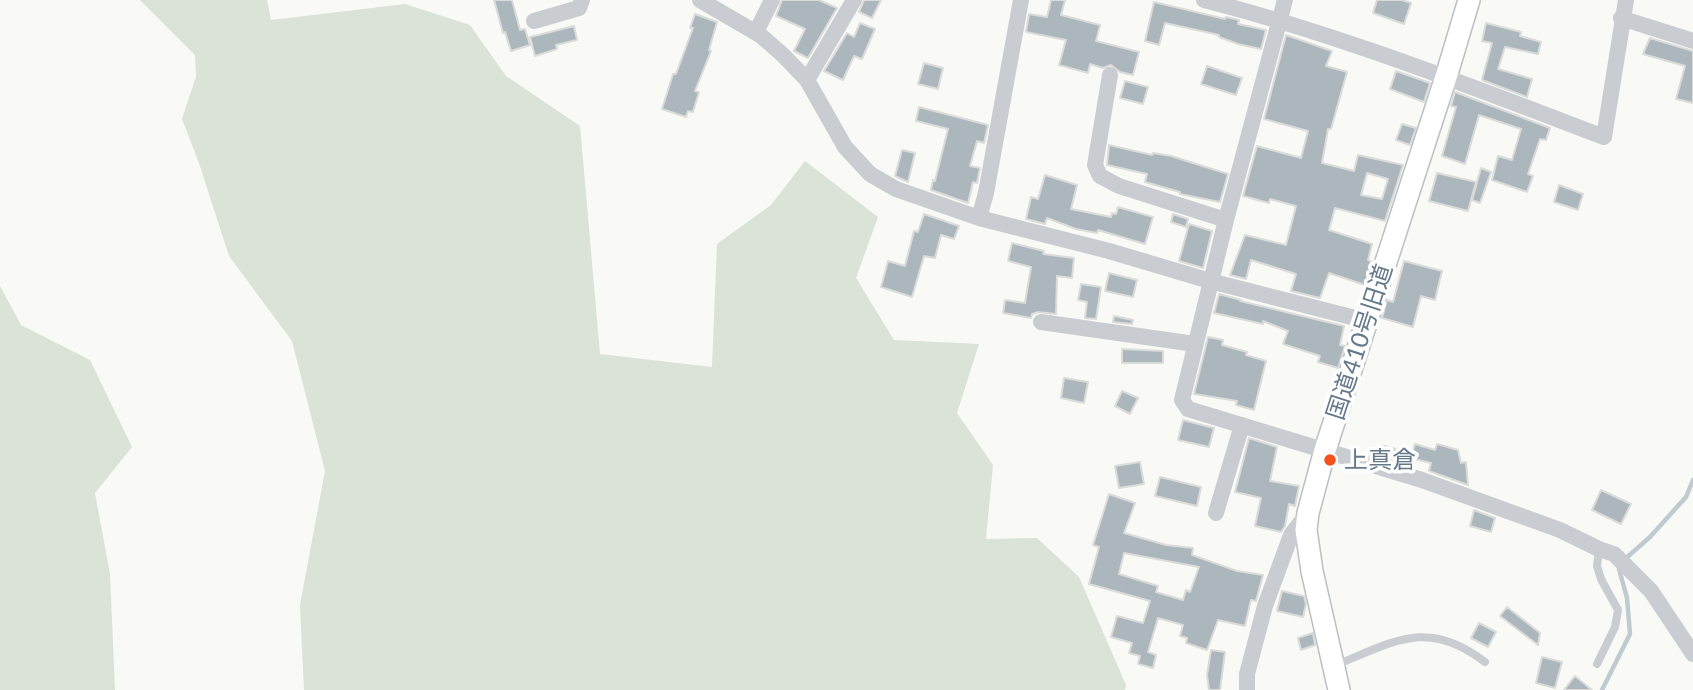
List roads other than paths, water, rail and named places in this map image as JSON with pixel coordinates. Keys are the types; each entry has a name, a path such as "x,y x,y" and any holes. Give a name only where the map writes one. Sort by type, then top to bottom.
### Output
{"street":[{"path":"534,21 579,8 582,0"},
{"path":"700,0 756,32 807,80 845,147 870,174 896,189 979,218 1367,321"},
{"path":"756,32 772,0"},
{"path":"807,80 854,0"},
{"path":"979,218 986,193 1021,0"},
{"path":"1204,0 1279,19 1446,77 1604,137 1626,0"},
{"path":"1285,0 1210,281 1182,400 1188,409 1422,480 1501,508 1560,530 1615,556 1651,591 1693,654"},
{"name":"国道410号旧道","path":"1339,690 1312,571 1306,530 1308,513 1325,450 1469,0"},
{"path":"1621,18 1693,41"},
{"path":"1110,75 1096,165 1100,177 1119,186 1226,220"},
{"path":"1041,322 1195,344"},
{"path":"1216,513 1242,425"},
{"path":"1247,690 1247,674 1265,606 1291,536 1308,513"}],"lane":[{"path":"1597,664 1615,627 1618,610 1601,579 1597,566 1599,549"},
{"path":"1333,666 1411,636 1451,641 1465,646 1485,662"}],"waterway":[{"path":"1625,559 1650,537 1686,497 1693,480"},
{"path":"1602,690 1630,634 1627,598 1620,566"}],"place":[{"name":"上真倉","path":"1330,460"}]}
